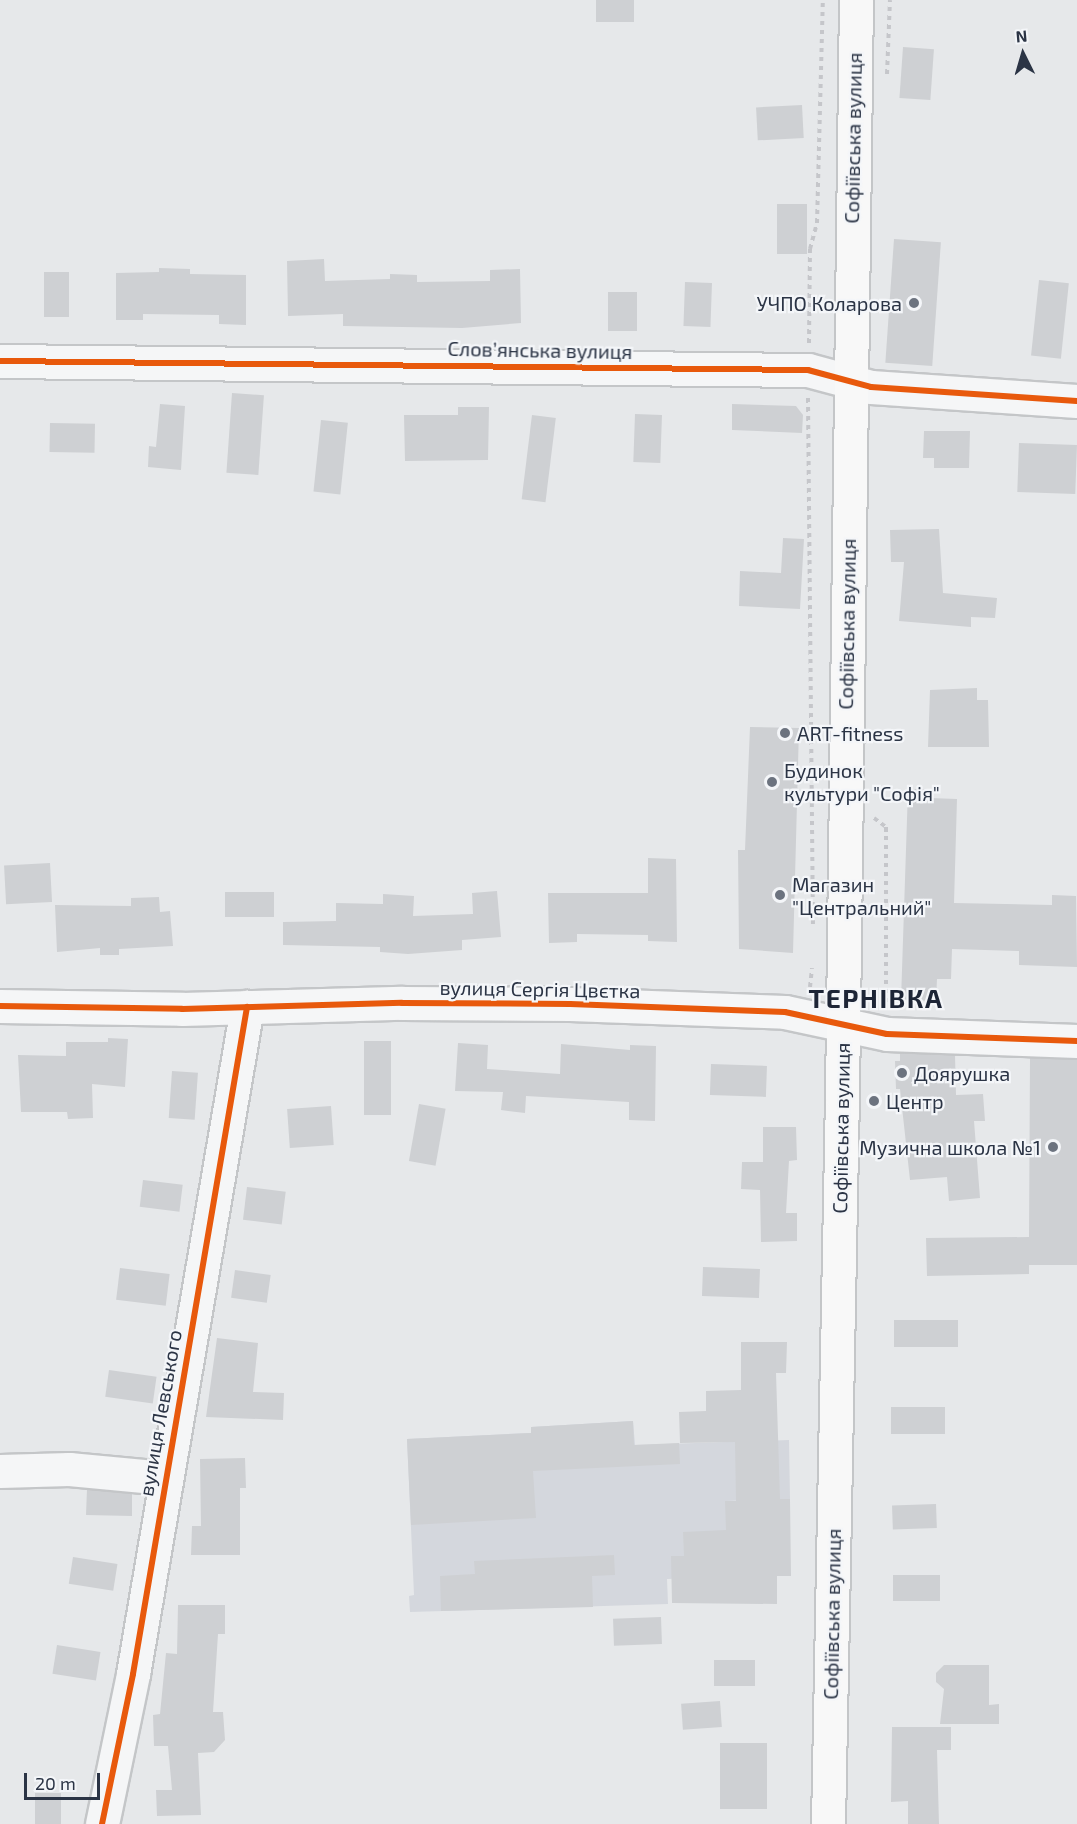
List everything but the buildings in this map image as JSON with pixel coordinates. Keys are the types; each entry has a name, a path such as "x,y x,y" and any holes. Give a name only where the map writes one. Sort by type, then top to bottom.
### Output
{"main road":[{"name":"Софіївська вулиця","path":"828,1824 843,1023 856,0"}],"street":[{"name":"Словʼянська вулиця","path":"0,361 808,370 871,387 1077,401"},
{"name":"вулиця Сергія Цвєтка","path":"0,1006 247,1007 570,1004 807,1015 887,1034 1077,1041"},
{"name":"вулиця Левського","path":"102,1824 133,1674 247,1007"},
{"path":"0,1471 69,1469 165,1478"}],"path":[{"path":"813,937 808,370 810,249 818,223 823,0"},
{"path":"807,1015 813,961"}],"shaded area":[{"path":"633,1421 635,1445 789,1440 790,1499 726,1501 727,1577 667,1579 668,1604 410,1612 409,1596 414,1595 407,1439 531,1433 531,1427"}],"cycle path":[{"path":"0,361 808,370 871,387 1077,401"},
{"path":"0,1006 182,1009 402,1003 570,1004 785,1012 887,1034 1077,1041"},
{"path":"102,1824 133,1674 247,1007"}],"place":[{"name":"УЧПО Коларова","path":"914,303"},
{"name":"ART-fitness","path":"785,733"},
{"name":"Будинок культури \"Софія\"","path":"772,782"},
{"name":"Магазин \"Центральний\"","path":"780,895"},
{"name":"Доярушка","path":"902,1073"},
{"name":"Центр","path":"874,1101"},
{"name":"Музична школа №1","path":"1053,1147"}],"district":[{"name":"ТЕРНІВКА","path":"876,998"}]}
